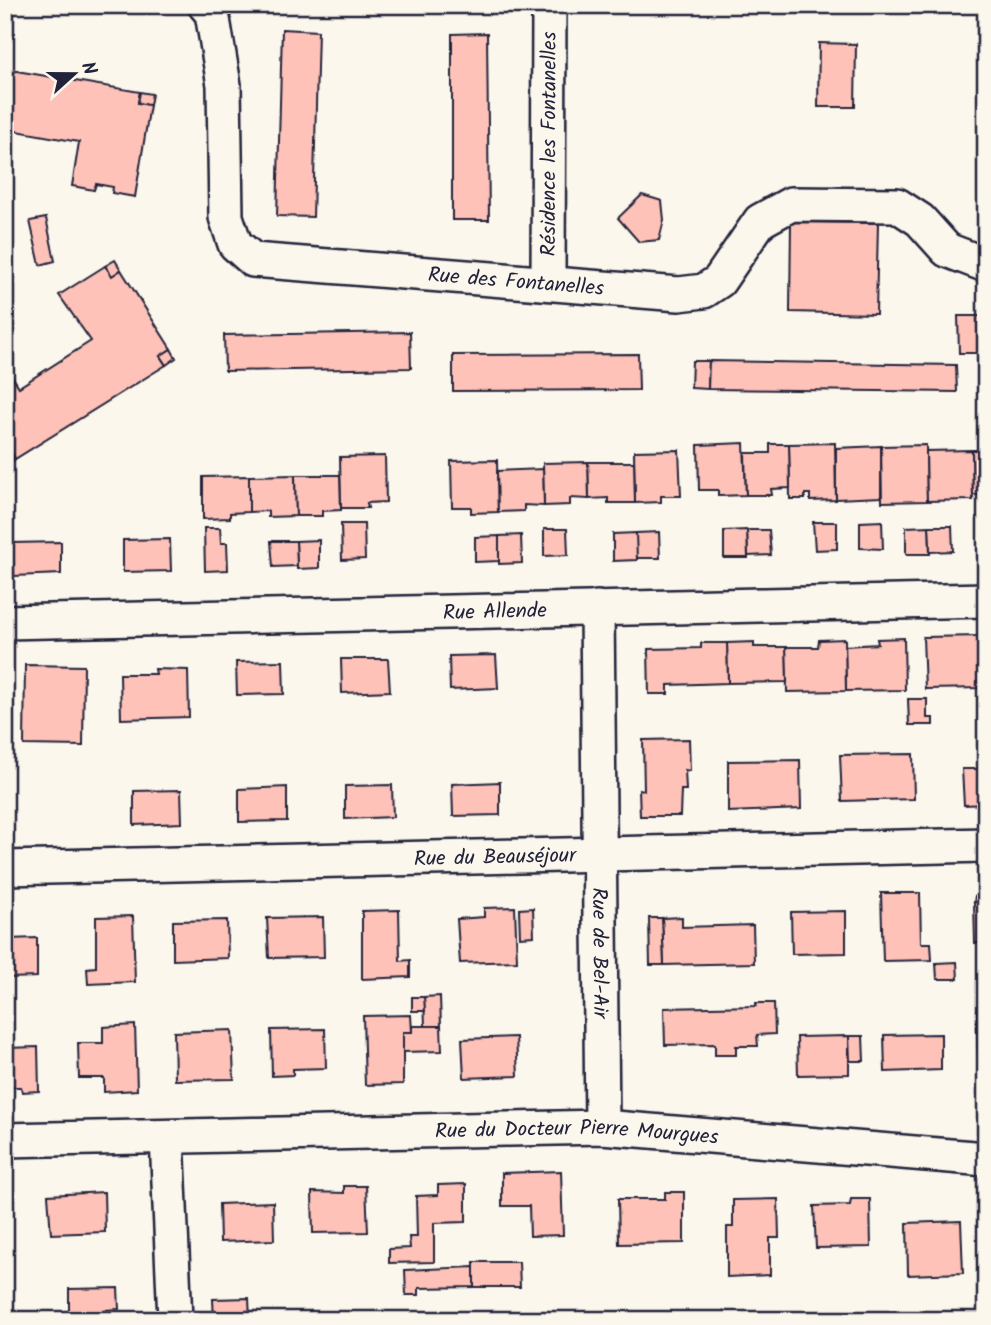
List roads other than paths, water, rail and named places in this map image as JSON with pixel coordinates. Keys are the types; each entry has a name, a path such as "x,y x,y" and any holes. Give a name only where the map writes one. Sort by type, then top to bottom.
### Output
{"street":[{"name":"Rue des Fontanelles","path":"205,5 212,13 225,85 226,217 234,244 253,260 679,294 704,291 719,282 760,221 791,204 897,205 919,220 947,250 986,265"},
{"name":"Résidence les Fontanelles","path":"548,282 549,5"},
{"name":"Rue Allende","path":"5,622 986,600"},
{"name":"Rue de Bel-Air","path":"597,608 602,1127"},
{"name":"Rue du Beauséjour","path":"5,868 986,845"},
{"name":"Rue du Docteur Pierre Mourgues","path":"5,1140 602,1127 986,1159"},
{"path":"167,1137 175,1320"}]}
